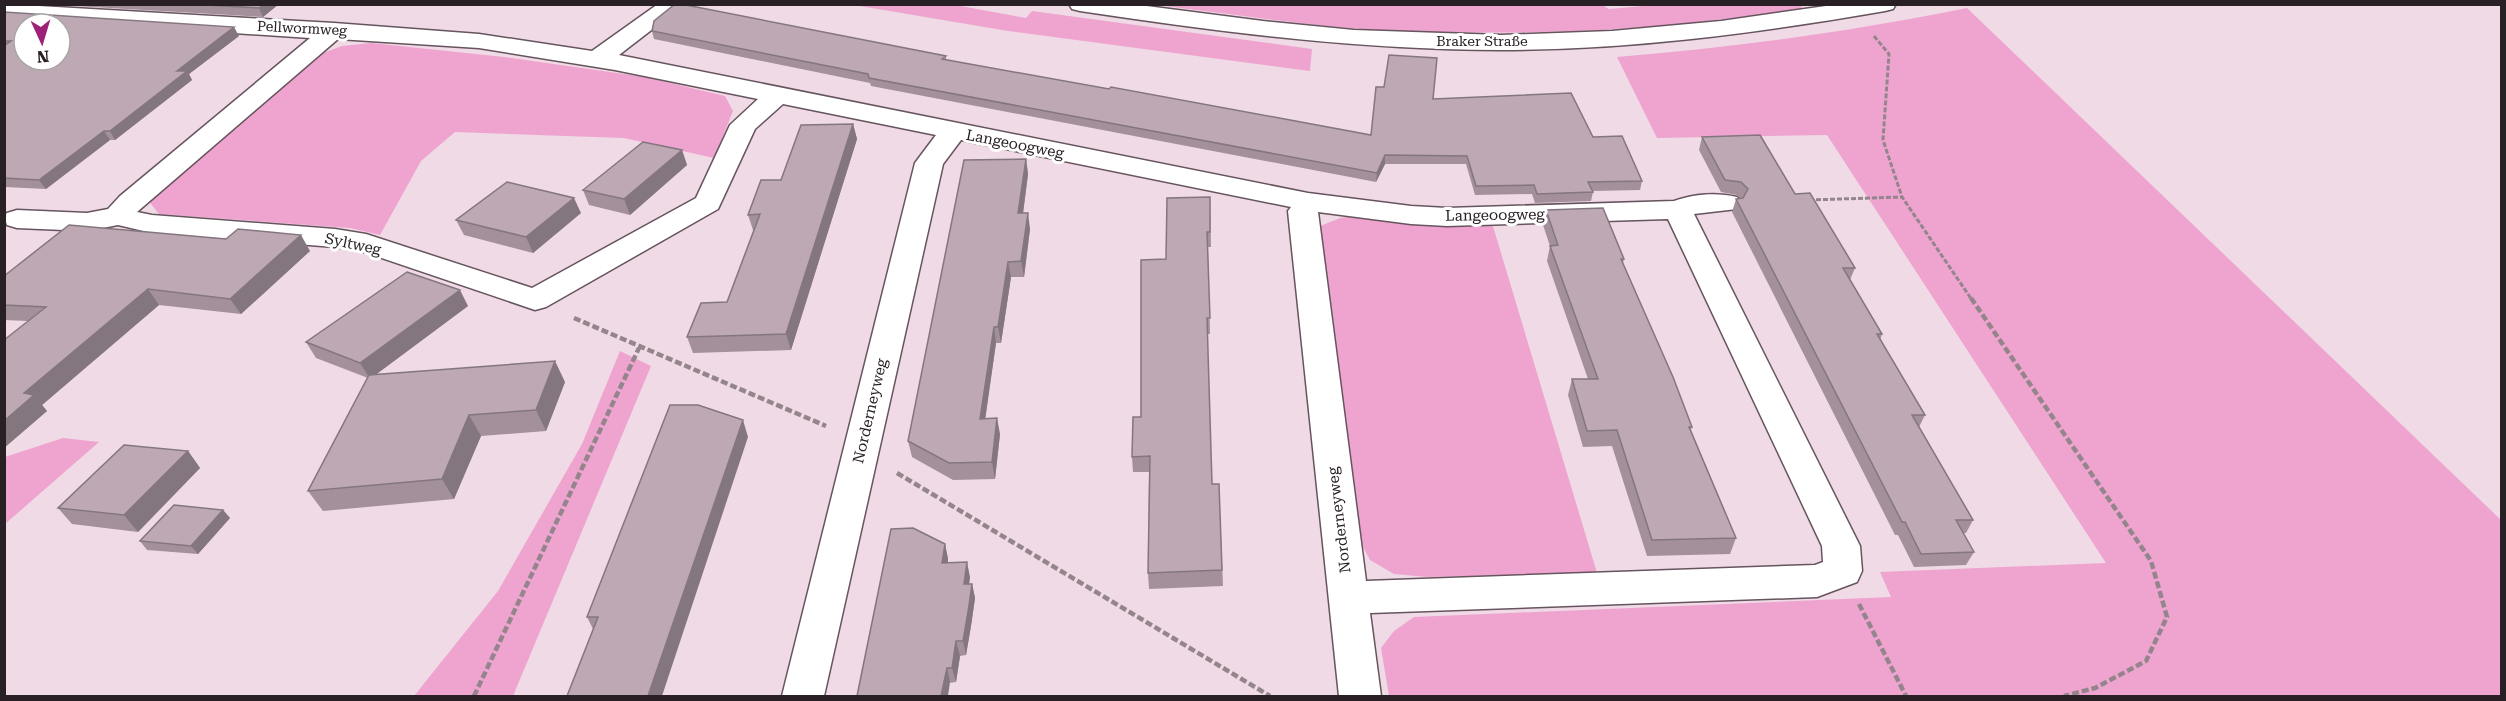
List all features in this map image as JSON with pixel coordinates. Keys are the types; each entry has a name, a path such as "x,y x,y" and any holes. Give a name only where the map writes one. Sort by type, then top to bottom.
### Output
{"street":[{"path":"597,59 674,4"},
{"name":"Braker Straße","path":"1080,4 1214,25 1350,37 1447,42 1634,38 1769,24 1885,4"},
{"name":"Pellwormweg","path":"4,11 22,12"},
{"name":"Pellwormweg","path":"72,15 479,40 597,59"},
{"path":"17,219 87,222 118,216 130,202 334,30"},
{"name":"Langeoogweg","path":"597,59 1308,202 1411,215 1447,217 1678,210 1694,204 1727,203"},
{"path":"535,300 708,203 743,125 779,94"},
{"name":"Norderneyweg","path":"803,696 929,163 953,132"},
{"name":"Norderneyweg","path":"1308,202 1304,211 1360,696"},
{"path":"1348,598 1817,581 1843,571 1841,546 1678,210"},
{"name":"Syltweg","path":"118,216 152,224 335,238 366,243 535,300"}],"path":[{"path":"1852,10 1889,54 1883,140 1902,197 2151,561 2168,617 2146,661 2095,688 2064,696"},
{"path":"1797,200 1902,197"},
{"path":"535,300 639,348 836,430 860,450 1270,696"},
{"path":"474,696 639,348"},
{"path":"1843,571 1906,696"}],"shaded area":[{"path":"1600,4 1609,9 1666,4 1802,5 1801,9 1650,27 1578,31 1424,32 1291,22 1158,5"},
{"path":"854,5 955,5 1026,18 1032,11 1312,49 1310,71 1008,31"},
{"path":"1967,8 2501,520 2501,696 1389,696 1381,648 1394,631 1414,617 1891,597 1880,572 2106,563 1827,135 1657,138 1617,57 1793,38"},
{"path":"371,43 504,57 645,77 725,96 733,111 714,158 624,138 455,132 421,161 380,235 350,228 159,214 148,200 320,54 342,46"},
{"path":"1353,216 1492,223 1597,573 1427,577 1394,574 1370,560 1360,541 1318,227 1340,218"},
{"path":"620,351 651,366 513,696 414,696 498,591 582,444"},
{"path":"63,438 99,442 5,524 5,457"}],"building":[{"path":"186,4 264,4 259,8"},
{"path":"675,4 946,56 942,59 1109,89 1111,87 1371,135 1376,87 1384,87 1389,55 1437,58 1433,99 1571,93 1593,137 1622,136 1642,181 1588,182 1593,192 1537,194 1534,185 1476,186 1467,156 1385,155 1377,173 869,78 868,74 652,31 654,21"},
{"path":"4,12 12,13 12,72 72,72 72,16 234,27 177,71 187,71 110,131 104,131 39,180 4,178 4,46 11,41 4,41"},
{"path":"853,124 786,334 687,337 701,303 727,302 760,214 748,215 761,180 781,180 801,125"},
{"path":"1760,135 1795,194 1810,193 1855,268 1843,268 1882,334 1877,334 1925,415 1912,415 1973,520 1956,520 1974,552 1921,554 1905,522 1902,522 1736,199 1743,198 1748,189 1741,182 1725,180 1702,137"},
{"path":"643,142 682,150 624,199 583,190"},
{"path":"1026,159 1018,213 1028,213 1021,261 1008,262 998,327 994,327 980,419 997,418 992,462 949,463 908,441 964,160"},
{"path":"507,182 574,198 526,237 456,220"},
{"path":"1210,197 1210,232 1207,232 1210,318 1207,318 1212,484 1219,484 1222,570 1148,573 1150,456 1132,457 1133,417 1141,417 1141,260 1166,259 1167,198"},
{"path":"1603,208 1624,259 1621,259 1673,377 1692,427 1689,427 1736,538 1652,540 1617,430 1587,431 1572,379 1598,379 1550,246 1558,245 1546,210"},
{"path":"69,225 226,239 238,229 301,235 230,299 148,289 24,393 34,395 4,421 4,340 46,307 4,305 4,276"},
{"path":"407,272 460,290 360,363 306,342"},
{"path":"555,361 536,410 469,415 442,479 308,491 369,375"},
{"path":"670,405 698,405 743,420 648,696 567,696 598,617 587,617"},
{"path":"124,445 188,451 124,515 58,508"},
{"path":"174,505 223,510 191,546 140,541"},
{"path":"913,528 945,544 942,563 967,562 964,584 972,584 963,641 956,641 952,668 947,668 941,696 857,696 891,529"}]}
